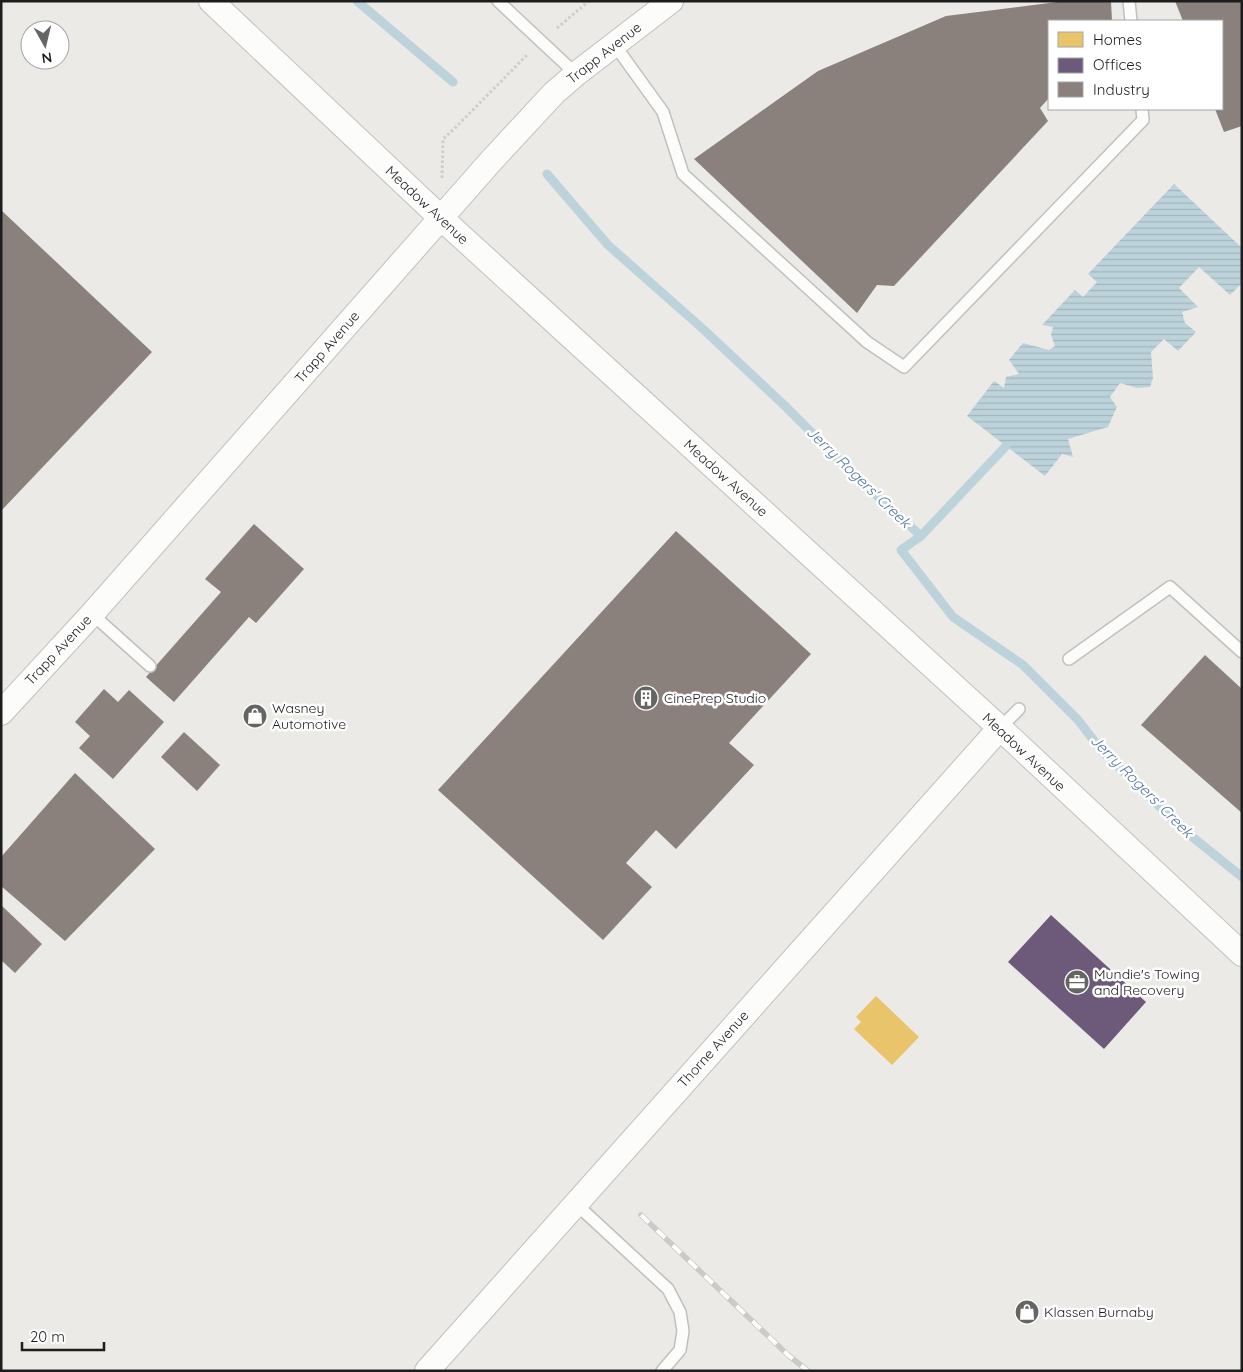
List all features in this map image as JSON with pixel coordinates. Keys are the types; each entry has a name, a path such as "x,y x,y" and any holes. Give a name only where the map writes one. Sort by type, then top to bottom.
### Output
{"street":[{"name":"Meadow Avenue","path":"211,1 441,218 1000,728 1242,954"},
{"name":"Trapp Avenue","path":"1,713 92,614 487,165 554,93 671,1"},
{"name":"Thorne Avenue","path":"428,1371 1000,728"}],"lane":[{"path":"498,1 576,74"},
{"path":"1129,1 1131,20"},
{"path":"614,44 663,112 683,174 867,342 904,367 1143,120 1142,110"},
{"path":"1069,659 1170,587 1242,652"},
{"path":"92,614 150,666"},
{"path":"1000,728 1019,709"},
{"path":"576,1204 668,1289 680,1312 683,1331 680,1350 662,1371"}],"path":[{"path":"441,218 443,139 524,58 589,1"}],"water":[{"path":"1174,184 1242,248 1242,283 1230,295 1199,267 1179,288 1198,307 1182,312 1185,323 1196,332 1178,351 1164,339 1151,352 1153,378 1150,387 1137,388 1120,383 1110,397 1117,407 1108,427 1068,439 1073,457 1062,454 1045,476 967,416 994,381 1004,388 1006,377 1019,374 1009,360 1023,343 1049,350 1055,346 1051,335 1053,327 1042,325 1075,290 1083,297 1097,282 1088,274"}],"building: Homes":[{"path":"876,996 919,1037 892,1065 854,1029 861,1022 856,1017"}],"building: Offices":[{"name":"Mundie's Towing and Recovery","path":"1051,915 1146,1002 1104,1049 1008,962"}],"building: Industry":[{"path":"1065,1 1111,1 1112,20 1048,20 1048,99 1040,108 1048,121 894,286 877,285 857,313 694,159 818,71 946,16"},
{"path":"1175,1 1242,1 1242,126 1224,132 1215,110 1223,110 1223,20 1183,20"},
{"path":"1,210 152,352 1,511"},
{"path":"254,524 304,569 256,623 249,617 174,702 146,677 221,592 205,579"},
{"name":"CinePrep Studio","path":"676,531 811,654 729,743 754,765 676,849 656,830 626,863 652,887 603,940 438,790"},
{"path":"1205,655 1242,689 1242,813 1141,725"},
{"path":"104,689 118,702 129,690 164,722 113,779 79,748 90,736 75,722"},
{"path":"184,732 220,765 197,791 161,757"},
{"path":"75,773 155,849 65,941 1,886 1,857"},
{"path":"1,905 42,944 15,973 1,960"}],"waterway":[{"name":"Jerry Rogers' Creek","path":"357,1 453,82"},
{"name":"Jerry Rogers' Creek","path":"547,174 608,245 703,329 784,405 848,469 921,536 901,550 953,617 1023,665 1078,720 1102,751 1185,831 1242,877"},
{"path":"921,536 1006,446"}],"railway":[{"path":"641,1215 788,1355 808,1371"}],"place":[{"name":"CinePrep Studio","path":"646,698"},
{"name":"Wasney Automotive","path":"255,716"},
{"name":"Mundie's Towing and Recovery","path":"1077,982"},
{"name":"Klassen Burnaby","path":"1027,1312"}]}
